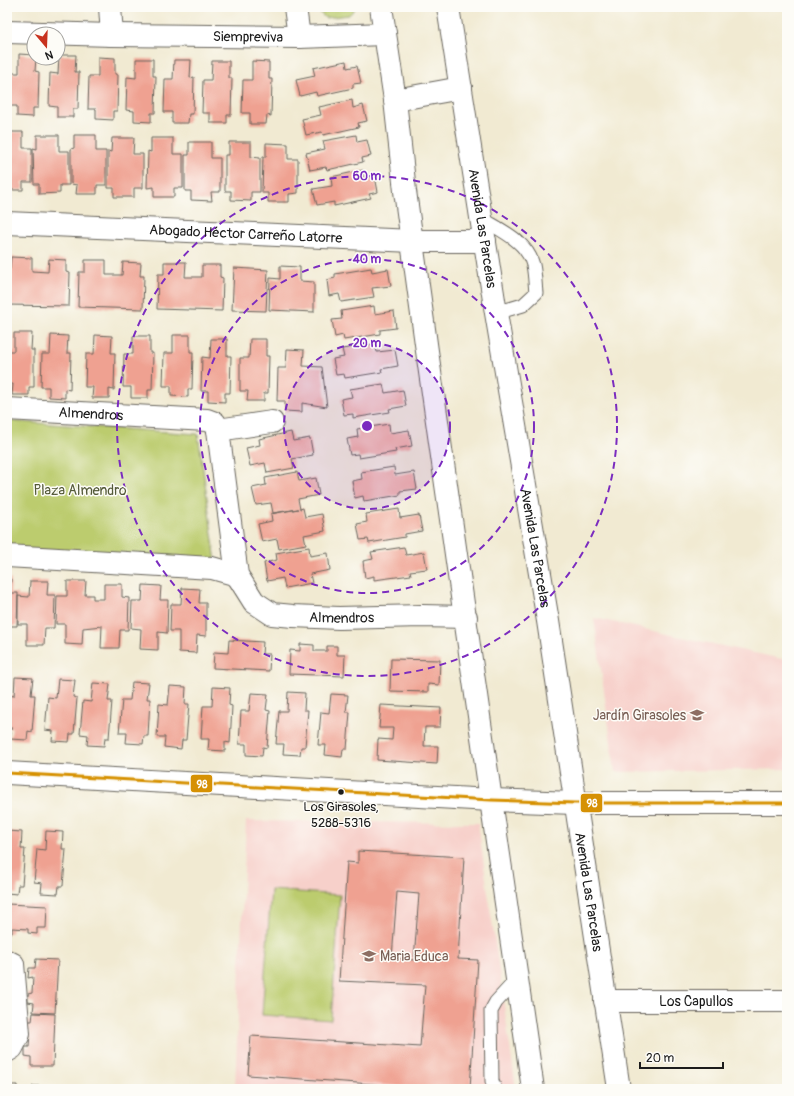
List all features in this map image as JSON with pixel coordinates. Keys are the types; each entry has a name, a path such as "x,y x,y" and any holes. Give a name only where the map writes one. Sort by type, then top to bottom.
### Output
{"street":[{"path":"110,7 112,35"},
{"path":"294,7 299,37"},
{"path":"381,7 426,344 533,1089"},
{"name":"Avenida Las Parcelas","path":"448,7 496,313 548,621 619,1089"},
{"name":"Siempreviva","path":"7,32 112,35 299,37 385,34"},
{"path":"394,100 461,88"},
{"name":"Abogado Héctor Carreño Latorre","path":"7,223 413,241 485,241"},
{"name":"Almendros","path":"7,410 207,420 215,423 218,430 237,575 254,602 272,614 339,618 422,616 466,617"},
{"path":"218,430 272,422"},
{"path":"7,556 212,568 237,575"},
{"path":"7,774 491,800 575,803 787,803"},
{"path":"7,961 13,964 18,1034 12,1048 7,1051"},
{"name":"Los Capullos","path":"606,1001 787,1001"}],"lane":[{"path":"481,218 521,244 533,264 536,293 523,304 496,313"},
{"path":"495,1089 492,1081 491,1011 496,1002 518,978"}],"shaded area":[{"name":"Jardín Girasoles","path":"594,618 787,660 787,769 615,772"},
{"name":"Maria Educa","path":"246,821 478,823 516,1089 235,1089"}],"green space":[{"path":"315,7 357,7 349,15 325,18"},
{"name":"Plaza Almendro","path":"7,421 198,434 216,562 7,550"},
{"path":"271,890 340,895 331,1020 262,1015"}],"building":[{"path":"19,54 26,54 26,66 35,66 35,71 39,72 38,108 33,108 33,117 17,116 17,106 9,106 10,73 19,73"},
{"path":"66,55 76,55 75,72 79,72 78,109 73,109 73,117 57,117 57,107 49,106 50,73 58,74 58,66 66,66"},
{"path":"98,57 115,58 115,74 118,75 117,111 113,111 113,120 96,119 96,109 88,109 89,76 98,76"},
{"path":"136,59 153,59 153,76 156,76 155,113 151,113 151,122 134,121 134,111 126,110 127,77 136,78"},
{"path":"174,60 191,60 190,78 194,77 193,114 189,114 188,123 172,123 172,112 164,112 165,79 173,79"},
{"path":"212,61 229,61 229,78 232,78 231,115 227,115 227,123 210,123 210,113 202,113 203,80 211,80"},
{"path":"252,61 269,62 269,79 272,79 271,116 267,115 266,124 250,124 250,113 242,113 243,80 252,80"},
{"path":"346,61 347,68 357,66 361,83 353,84 353,88 317,96 316,92 300,96 296,80 315,76 313,68"},
{"path":"352,100 353,108 363,105 367,121 358,123 359,127 323,135 322,132 306,135 302,119 321,115 319,107"},
{"path":"7,132 23,132 23,148 32,148 32,182 23,182 23,190 7,190"},
{"path":"37,135 59,135 59,151 69,151 69,185 60,185 60,193 39,194 39,184 34,184 33,148 37,149"},
{"path":"74,135 96,135 96,151 106,151 106,185 97,185 97,194 76,194 77,185 71,184 71,149 74,148"},
{"path":"356,135 357,142 367,140 371,156 362,158 363,162 327,170 326,167 310,170 306,153 325,149 323,141"},
{"path":"112,138 134,138 133,154 143,154 143,188 134,188 134,197 114,197 114,188 108,188 108,151 111,152"},
{"path":"151,138 173,138 173,154 183,154 183,188 174,188 174,197 154,197 154,187 147,188 148,151 151,152"},
{"path":"189,142 211,142 211,158 220,158 220,192 211,192 212,201 191,200 191,191 185,191 185,155 189,155"},
{"path":"229,142 251,142 251,157 260,158 260,192 251,192 251,201 231,200 231,191 225,191 225,155 229,155"},
{"path":"266,143 288,144 288,159 298,159 298,193 289,194 289,202 268,202 268,193 262,193 263,157 266,157"},
{"path":"363,170 364,178 375,176 378,192 369,194 371,198 334,206 334,202 317,205 313,189 332,186 331,177"},
{"path":"11,257 32,258 32,271 48,272 49,259 66,260 66,272 70,273 69,306 7,305 7,269 10,269"},
{"path":"85,260 106,260 106,275 122,275 123,262 141,263 140,276 144,276 143,309 78,307 79,272 85,272"},
{"path":"164,262 186,262 185,277 202,277 202,265 220,265 220,277 223,278 222,311 157,309 158,274 164,274"},
{"path":"280,266 300,267 300,281 314,282 314,312 269,310 270,278 280,279"},
{"path":"234,268 268,270 266,311 232,310"},
{"path":"371,268 372,272 388,269 391,286 372,288 374,297 341,302 339,294 329,296 327,280 335,278 335,274"},
{"path":"374,306 375,314 394,311 396,328 380,330 380,334 344,340 343,335 335,337 332,320 342,319 341,311"},
{"path":"14,333 32,333 31,350 34,350 34,387 29,387 29,395 12,395 13,384 7,384 7,351 14,351"},
{"path":"51,335 68,336 67,353 71,353 70,390 65,389 65,398 49,397 49,387 41,387 42,354 50,354"},
{"path":"95,335 112,336 111,353 115,353 114,390 109,389 109,398 92,398 93,387 85,387 86,354 94,354"},
{"path":"173,335 190,335 190,352 193,352 192,389 188,389 188,397 171,396 171,386 163,386 164,353 173,353"},
{"path":"133,336 150,336 150,353 153,353 152,390 148,390 148,398 131,398 131,387 123,387 124,354 133,354"},
{"path":"211,339 227,339 227,356 231,356 230,393 225,393 225,402 208,401 208,391 201,391 202,357 210,358"},
{"path":"250,339 266,339 266,356 269,356 268,393 264,393 264,401 247,401 248,391 240,391 240,358 249,358"},
{"path":"375,344 377,352 395,350 398,366 381,369 382,372 345,378 344,374 336,375 333,359 344,357 342,349"},
{"path":"287,349 304,350 303,366 322,367 327,407 302,403 302,412 285,411 285,401 277,401 278,368 286,368"},
{"path":"383,384 385,393 403,390 406,406 389,409 390,412 353,418 353,414 344,415 341,399 352,397 350,389"},
{"path":"389,424 390,433 409,430 412,446 395,449 396,452 359,458 358,454 350,455 347,439 358,437 357,429"},
{"path":"291,432 293,441 310,438 313,455 292,459 294,468 267,473 265,463 250,466 246,448 260,445 259,439"},
{"path":"394,467 395,475 414,472 417,489 400,491 400,495 364,501 363,496 355,498 352,481 362,479 361,472"},
{"path":"297,472 299,481 316,478 319,495 298,499 300,509 303,508 305,517 322,514 325,531 304,535 306,544 279,549 277,539 262,542 258,524 272,521 271,514 298,509 273,513 271,503 256,505 252,488 266,485 265,478"},
{"path":"399,509 400,518 419,515 422,531 405,534 405,537 369,543 368,539 360,540 357,524 367,522 366,514"},
{"path":"309,547 310,556 328,553 330,570 310,574 312,583 285,588 283,578 267,581 264,563 277,560 276,553"},
{"path":"404,547 406,555 424,552 427,569 410,571 411,575 374,580 374,576 365,578 363,561 373,559 371,552"},
{"path":"7,579 11,579 10,593 18,593 17,626 7,626"},
{"path":"30,581 48,581 47,595 55,595 54,628 45,628 44,645 27,645 27,624 18,624 18,596 29,597"},
{"path":"67,581 86,581 85,595 93,595 93,599 104,599 104,584 122,584 122,597 129,598 128,630 120,630 119,648 101,648 102,626 83,628 82,645 65,644 65,624 56,624 57,596 67,596"},
{"path":"143,585 161,586 160,600 168,600 167,633 158,632 158,650 140,649 141,629 131,628 132,601 142,601"},
{"path":"182,588 200,589 199,603 206,603 206,636 197,635 196,653 179,652 179,631 170,631 171,604 181,604"},
{"path":"229,640 263,642 262,654 270,654 269,671 213,668 214,652 228,653"},
{"path":"300,644 314,645 314,651 327,651 327,646 337,646 337,655 345,655 344,676 289,674 290,650 300,651"},
{"path":"391,659 440,660 439,685 428,684 428,692 390,691"},
{"path":"15,677 33,678 31,695 35,695 32,732 28,731 27,740 10,739 12,728 7,728 7,695 14,696"},
{"path":"58,679 75,680 73,697 77,698 74,734 70,734 69,742 52,741 53,731 45,730 48,697 56,698"},
{"path":"132,682 149,683 147,699 150,699 148,736 144,736 143,744 126,743 127,733 119,733 122,700 130,700"},
{"path":"93,683 110,684 108,701 112,701 109,738 105,738 104,746 87,745 88,735 80,734 83,701 91,702"},
{"path":"170,686 186,687 185,704 189,704 186,740 182,740 181,749 164,747 165,737 157,737 159,704 168,705"},
{"path":"213,687 230,688 229,705 232,706 230,743 225,742 225,751 208,750 209,739 201,739 203,706 212,706"},
{"path":"288,692 305,693 304,710 308,710 305,747 301,747 300,755 283,754 284,744 276,744 279,711 287,711"},
{"path":"251,693 268,694 266,710 270,711 267,748 263,747 262,756 246,755 246,744 239,744 241,711 249,711"},
{"path":"331,694 348,695 346,712 350,712 347,749 343,749 342,757 325,755 326,745 318,745 321,712 329,713"},
{"path":"381,705 441,708 440,727 425,727 424,746 438,746 437,764 377,760 378,739 392,740 393,728 379,728"},
{"path":"7,831 22,832 21,849 25,849 22,885 18,885 17,894 7,893"},
{"path":"46,831 63,832 62,849 66,849 63,886 59,886 58,894 41,893 42,883 34,882 37,849 45,850"},
{"path":"358,851 464,857 458,959 478,960 470,1089 412,1089 413,1087 248,1075 251,1036 420,1047 425,985 339,981 347,862 358,863","holes":["397,892 419,894 414,960 392,958"]},
{"path":"7,904 47,906 46,928 37,928 37,934 28,933 28,929 12,928 12,933 7,933"},
{"path":"36,959 58,960 55,1013 33,1012 34,1003 28,1002 28,994 32,993 33,977 28,978 29,968 35,968"},
{"path":"33,1013 55,1014 53,1066 31,1066 31,1057 25,1056 25,1047 29,1047 30,1031 25,1031 26,1021 32,1021"},
{"path":"7,1085 17,1085 17,1089 7,1089"},
{"path":"33,1086 42,1086 42,1089 33,1089"}],"transit line":[{"name":"98","path":"7,773 491,800 575,803 787,803"}],"place":[{"name":"Jardín Girasoles","path":"697,715"},
{"name":"Los Girasoles, 5288-5316","path":"341,792"},
{"name":"Maria Educa","path":"369,956"}]}
